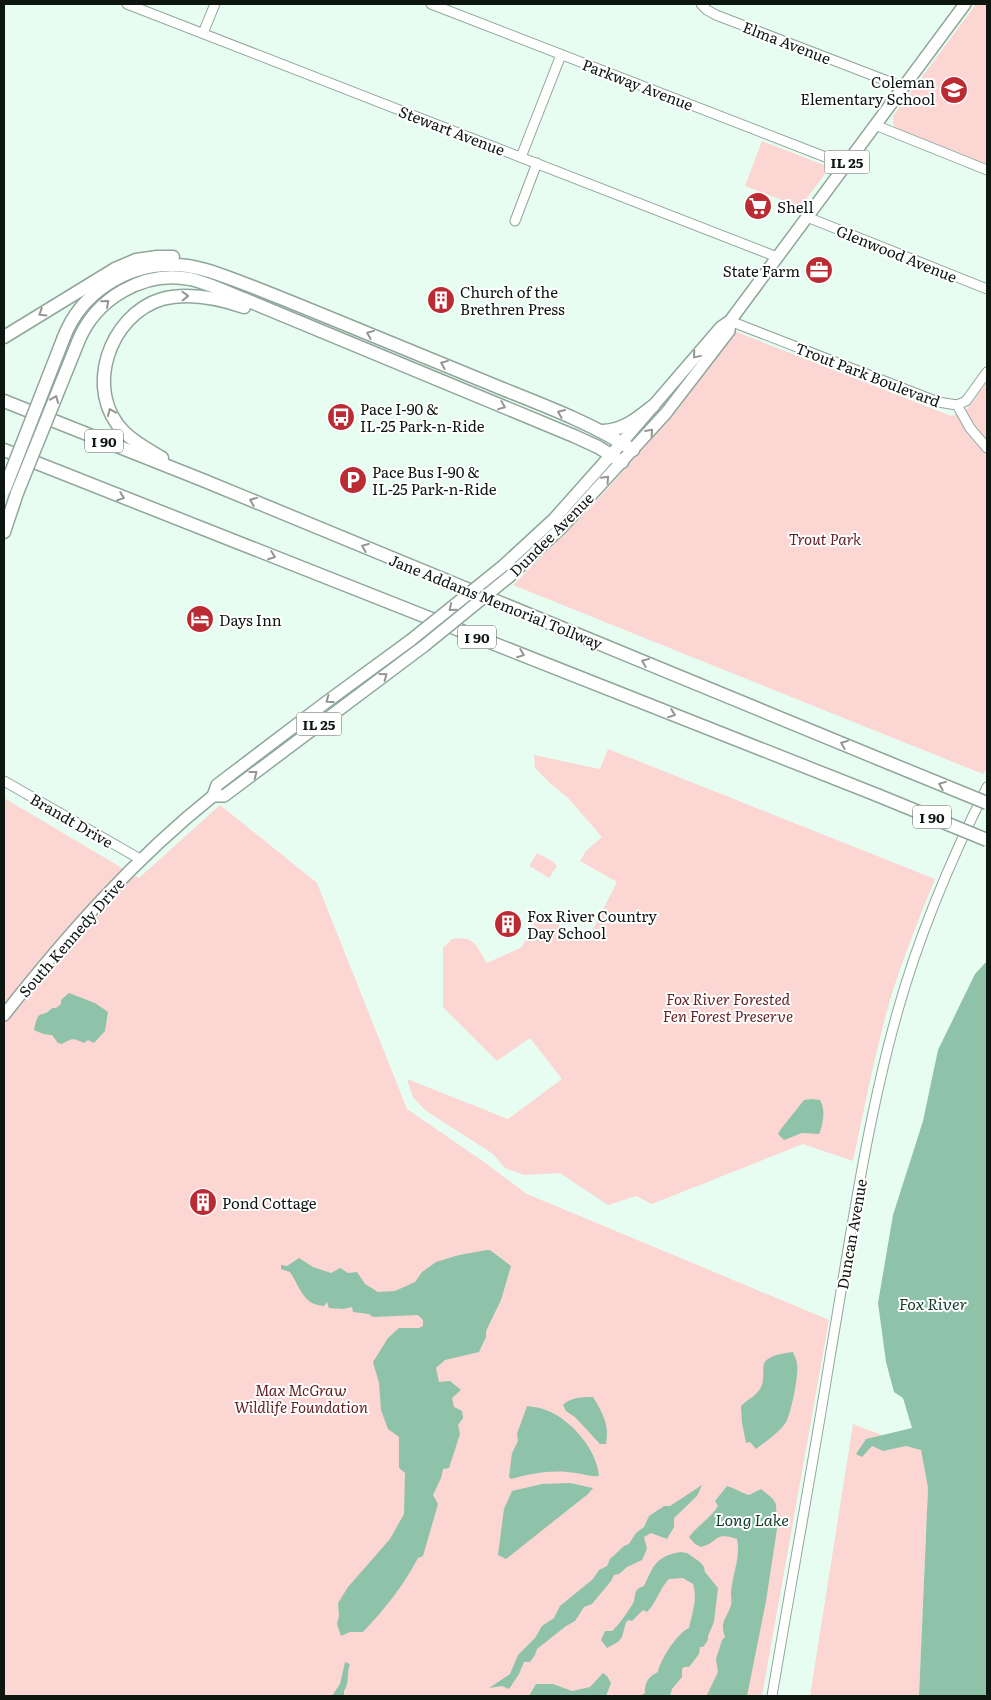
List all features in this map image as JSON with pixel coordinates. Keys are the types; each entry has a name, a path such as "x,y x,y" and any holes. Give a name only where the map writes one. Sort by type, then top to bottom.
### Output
{"highway":[{"path":"4,337 115,269 146,258 181,257 202,262 214,266 261,290"},
{"path":"4,532 9,491 64,337 78,312 95,293 121,276 149,267 174,264 199,268 261,290 603,431 633,450"},
{"path":"9,491 84,329 95,314 114,296 142,282 171,278 189,279 203,283 574,436 617,458"},
{"path":"205,481 138,444 123,432 111,414 104,384 106,358 117,334 132,316 160,300 180,296 204,297 233,303 352,344"},
{"name":"Jane Addams Memorial Tollway","path":"4,401 205,481 987,803"},
{"path":"603,431 632,423 653,406"},
{"name":"I 90","path":"4,450 987,840"},
{"path":"4,454 76,479"}],"main road":[{"name":"Dundee Avenue","path":"212,796 224,796 424,646 510,576 561,528 617,458 622,442 721,326 730,321 965,4"},
{"name":"Dundee Avenue","path":"140,859 212,796 217,785 411,640 503,566 617,458 633,450 666,414 729,331 730,321"},
{"name":"South Kennedy Drive","path":"4,1015 80,924 140,859"}],"street":[{"name":"Stewart Avenue","path":"127,4 777,258"},
{"path":"203,33 215,4"},
{"name":"Parkway Avenue","path":"431,4 846,165"},
{"name":"Elma Avenue","path":"701,4 716,15 903,87"},
{"path":"521,157 561,55"},
{"path":"875,125 987,170"},
{"path":"515,221 537,163"},
{"name":"Glenwood Avenue","path":"807,218 987,289"},
{"name":"Trout Park Boulevard","path":"730,321 938,402 957,405 970,428 987,448"},
{"path":"957,405 966,400 987,372"},
{"name":"Brandt Drive","path":"4,781 140,859"},
{"name":"Duncan Avenue","path":"772,1696 848,1248 883,1064 898,1007 923,932 958,846 987,787"}],"green space":[{"name":"Coleman Elementary School","path":"976,4 987,4 987,164 897,129 893,124 893,116"},
{"path":"762,141 824,165 826,168 825,174 800,207 745,186"},
{"name":"Trout Park","path":"734,331 951,416 968,408 987,382 987,768 983,774 513,585 592,506 679,408"},
{"name":"Fox River Forested Fen Forest Preserve","path":"608,749 935,879 892,993 853,1161 803,1144 652,1204 636,1196 608,1205 560,1173 524,1175 505,1168 493,1154 425,1110 413,1097 407,1079 508,1119 562,1079 530,1038 497,1061 443,1007 443,948 452,939 466,939 477,947 487,963 522,947 539,914 587,941 617,882 580,861 586,851 602,837 569,799 535,768 534,755 600,769"},
{"name":"Max McGraw Wildlife Foundation","path":"4,798 139,878 220,805 317,883 407,1109 527,1194 829,1320 762,1696 4,1696"},
{"path":"537,853 557,866 549,878 529,866"},
{"path":"853,1424 921,1450 928,1487 919,1696 810,1696"}],"water":[{"name":"Fox River","path":"987,961 987,1696 919,1696 928,1488 921,1450 906,1446 883,1451 872,1446 862,1457 856,1454 866,1439 912,1428 903,1398 894,1392 886,1362 878,1303 893,1215 923,1121 938,1050 975,974"},
{"path":"69,993 95,1003 108,1012 105,1031 94,1043 88,1040 84,1043 73,1039 62,1044 58,1043 52,1035 34,1030 37,1018 52,1008 56,1008"},
{"path":"804,1100 820,1100 823,1108 823,1121 819,1134 802,1133 784,1140 778,1134 781,1129"},
{"path":"490,1250 511,1266 501,1300 486,1331 486,1337 479,1352 445,1360 436,1368 439,1382 450,1381 461,1390 452,1398 454,1407 462,1411 463,1418 458,1425 460,1434 449,1468 443,1469 433,1495 438,1504 423,1556 418,1558 393,1597 363,1632 350,1632 341,1636 337,1624 339,1616 338,1603 348,1587 390,1539 404,1514 405,1473 399,1468 399,1437 388,1429 381,1410 379,1383 373,1362 388,1338 399,1328 419,1328 423,1326 423,1320 418,1315 373,1317 369,1314 353,1312 352,1307 343,1309 329,1308 327,1302 324,1306 317,1305 307,1299 290,1272 281,1269 281,1265 287,1266 299,1258 313,1267 331,1273 340,1268 348,1273 357,1272 365,1284 378,1292 395,1291 415,1282 422,1272 436,1262 459,1255"},
{"path":"793,1352 797,1362 797,1376 788,1418 780,1430 756,1449 750,1442 746,1443 741,1406 755,1395 761,1387 763,1366 766,1361 777,1355"},
{"path":"593,1397 606,1425 606,1444 600,1444 575,1417 566,1411 563,1405 573,1399"},
{"path":"527,1406 541,1408 553,1413 572,1427 580,1435 593,1455 599,1476 551,1472 535,1473 511,1479 509,1477 512,1453 518,1441 517,1434"},
{"path":"570,1483 593,1488 506,1559 498,1555 504,1509 512,1491 542,1484"},
{"path":"702,1485 697,1496 674,1518 674,1527 667,1539 651,1533 644,1537 647,1549 642,1560 614,1575 592,1604 584,1607 575,1621 537,1649 530,1662 524,1662 509,1689 502,1686 489,1688 510,1674 518,1655 535,1638 542,1626 554,1618 560,1606 593,1579 599,1570 607,1566 610,1559 624,1546 629,1544 636,1533 644,1527 649,1516 664,1506 670,1506"},
{"name":"Long Lake","path":"727,1486 749,1495 761,1489 772,1498 776,1504 777,1529 766,1601 747,1696 705,1696 718,1672 716,1659 722,1640 725,1637 723,1624 731,1604 738,1546 737,1539 724,1536 701,1547 695,1544 689,1537 718,1506 715,1501"},
{"path":"681,1552 687,1553 700,1562 705,1572 718,1588 714,1622 708,1640 703,1647 700,1647 699,1654 689,1667 682,1669 682,1677 672,1689 670,1696 640,1696 645,1693 645,1686 648,1680 658,1672 670,1647 689,1628 695,1600 693,1584 683,1578 669,1579 647,1612 643,1610 632,1621 626,1622 622,1637 618,1642 607,1648 601,1640 605,1631 612,1631 624,1617 634,1601 637,1590 644,1586 650,1572 657,1563 666,1556"},
{"path":"345,1662 350,1664 344,1696 332,1696 340,1684"},
{"path":"603,1673 611,1683 606,1696 529,1696 536,1684 553,1684 572,1691 590,1687"}],"place":[{"name":"Coleman Elementary School","path":"954,90"},
{"name":"Shell","path":"758,206"},
{"name":"State Farm","path":"819,270"},
{"name":"Church of the Brethren Press","path":"441,300"},
{"name":"Pace I-90 & IL-25 Park-n-Ride","path":"341,417"},
{"name":"Pace Bus I-90 & IL-25 Park-n-Ride","path":"353,480"},
{"name":"Days Inn","path":"200,619"},
{"name":"Fox River Country Day School","path":"508,924"},
{"name":"Pond Cottage","path":"203,1202"}]}
